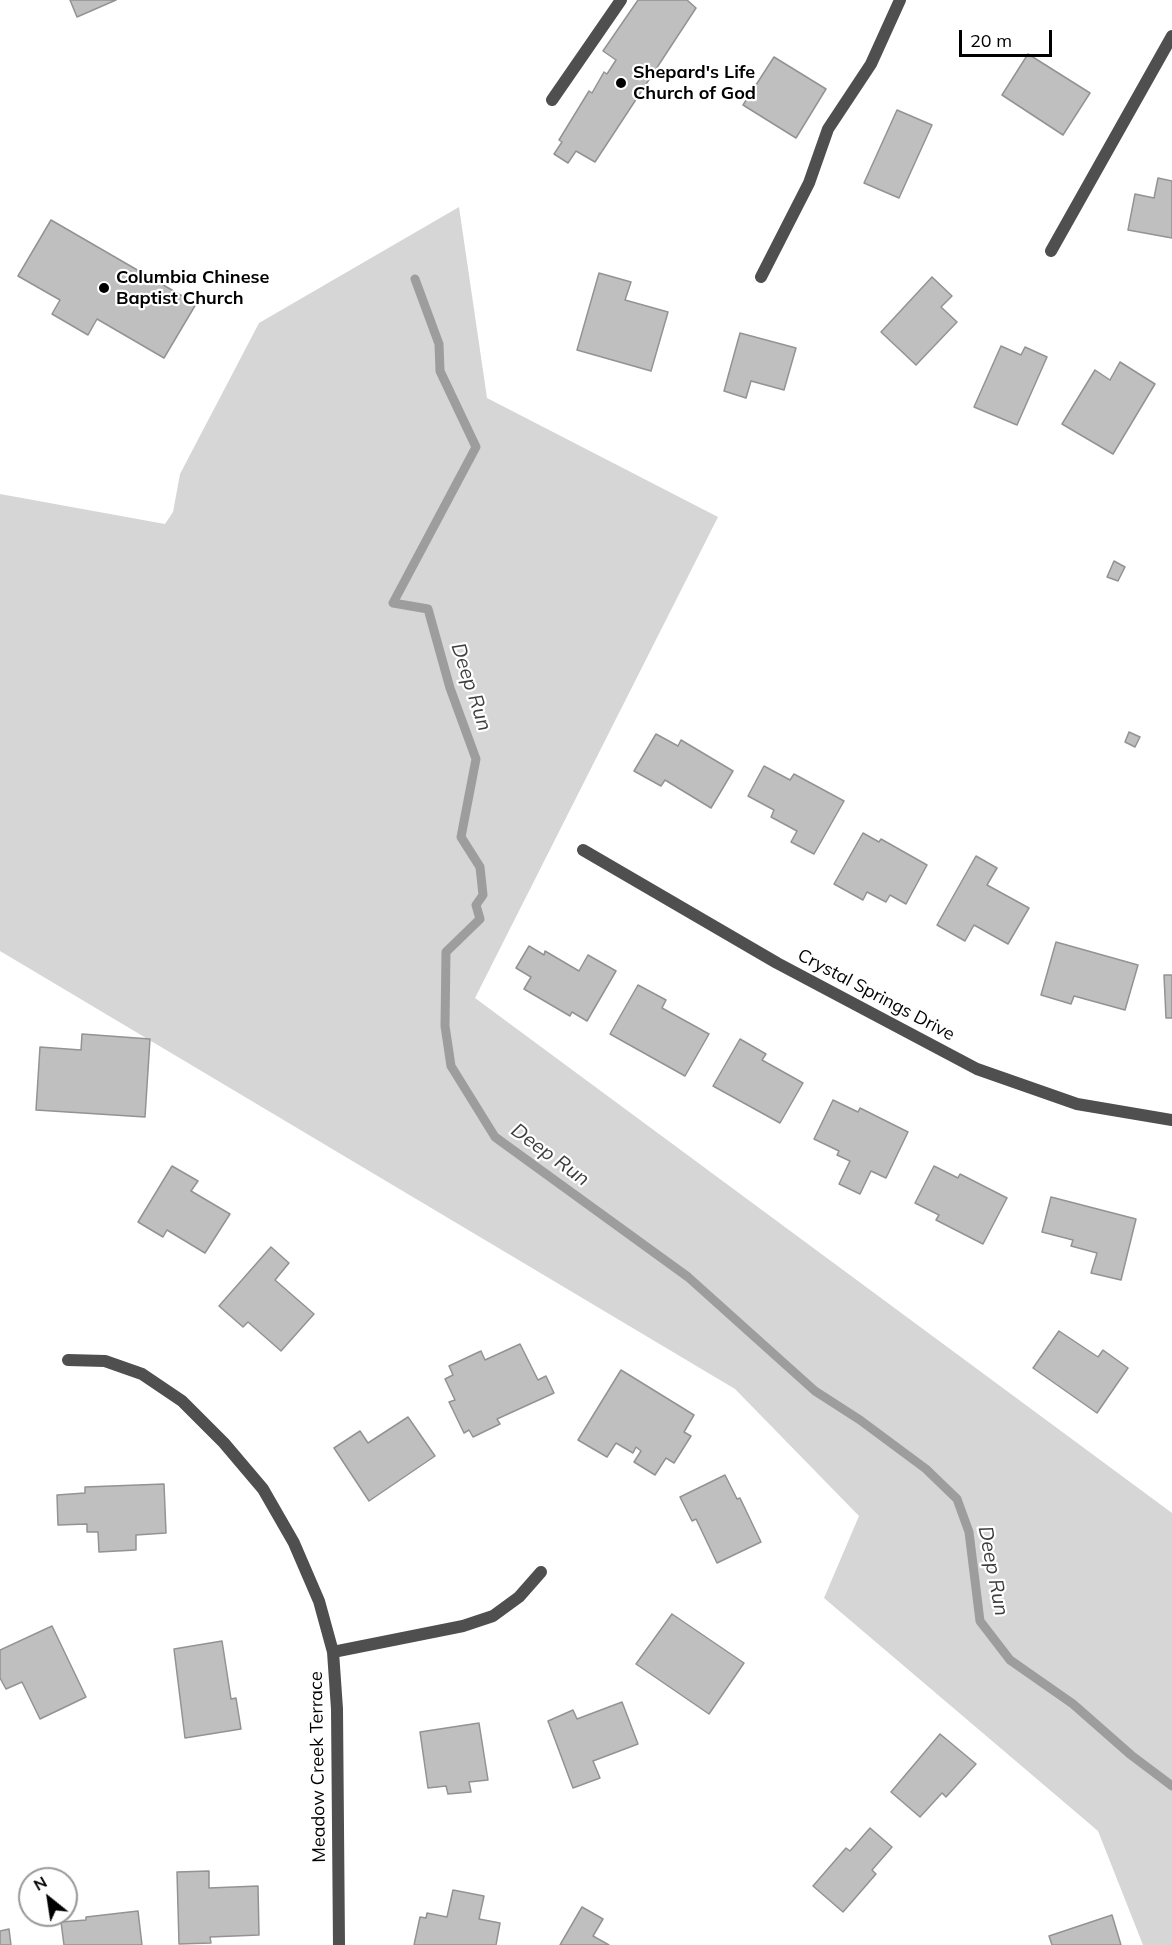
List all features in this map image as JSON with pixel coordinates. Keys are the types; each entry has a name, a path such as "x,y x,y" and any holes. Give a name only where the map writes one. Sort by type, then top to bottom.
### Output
{"street":[{"path":"552,100 621,0"},
{"path":"761,277 809,183 828,129 871,64 900,0"},
{"path":"1050,252 1172,36"},
{"name":"Crystal Springs Drive","path":"583,850 777,963 977,1069 1023,1088 1077,1104 1172,1120"},
{"name":"Meadow Creek Terrace","path":"68,1360 105,1361 142,1374 182,1401 224,1443 263,1489 294,1543 319,1601 333,1652 338,1709 339,1945"},
{"path":"333,1652 463,1626 493,1616 519,1597 541,1572"}],"shaded area":[{"path":"459,207 487,398 718,517 475,998 1172,1513 1172,1945 1143,1945 1098,1831 824,1598 859,1516 735,1389 0,951 0,494 165,524 173,512 180,474 259,323"}],"building":[{"path":"70,0 116,0 77,17"},
{"name":"Shepard's Life Church of God","path":"638,0 687,0 696,8 595,162 576,151 568,163 554,154 562,142 559,140 589,91 592,93 604,72 607,74 616,60 603,51"},
{"path":"1028,54 1090,93 1063,135 1002,95"},
{"path":"774,57 826,89 796,138 743,105"},
{"path":"897,110 932,125 899,198 864,183"},
{"path":"1158,178 1172,181 1172,238 1128,230 1135,194 1154,198"},
{"name":"Columbia Chinese Baptist Church","path":"51,220 196,304 164,358 97,319 88,335 52,314 60,300 18,276"},
{"path":"599,273 631,282 625,300 668,312 651,371 577,350"},
{"path":"932,277 952,296 941,307 957,322 916,365 881,332"},
{"path":"740,333 796,348 784,390 751,381 746,398 724,391"},
{"path":"1001,346 1021,355 1025,347 1047,357 1017,425 974,407"},
{"path":"1120,362 1155,384 1113,454 1062,424 1095,370 1110,380"},
{"path":"1114,561 1125,567 1118,581 1107,577"},
{"path":"1129,732 1140,737 1135,747 1125,742"},
{"path":"656,734 678,746 681,740 733,771 711,808 665,780 661,786 634,771"},
{"path":"764,766 790,780 794,774 844,801 814,854 791,842 797,831 771,817 774,810 748,796"},
{"path":"863,833 879,842 881,839 927,865 906,904 890,895 886,902 867,892 863,900 834,884"},
{"path":"976,856 997,868 987,885 1029,908 1008,944 974,925 965,941 937,925"},
{"path":"1056,942 1138,965 1125,1010 1074,996 1071,1004 1041,995"},
{"path":"529,946 544,955 545,951 579,971 588,955 616,971 587,1021 572,1012 570,1016 524,989 531,977 516,968"},
{"path":"1164,975 1172,975 1172,1018 1166,1018"},
{"path":"638,985 666,1000 662,1008 709,1034 685,1076 610,1034"},
{"path":"82,1034 150,1039 145,1117 36,1110 40,1047 81,1050"},
{"path":"740,1039 766,1054 762,1060 803,1083 780,1123 713,1086"},
{"path":"833,1100 858,1112 860,1108 908,1132 886,1178 871,1171 860,1194 839,1184 850,1161 837,1155 839,1151 814,1139"},
{"path":"172,1166 198,1181 191,1191 230,1214 205,1253 167,1230 163,1237 138,1222"},
{"path":"934,1166 958,1178 960,1174 1007,1198 983,1244 936,1220 939,1215 915,1203"},
{"path":"1051,1197 1136,1219 1121,1280 1091,1273 1097,1253 1071,1246 1073,1240 1042,1232"},
{"path":"271,1247 289,1263 275,1280 314,1314 281,1351 248,1322 243,1327 219,1306"},
{"path":"1059,1331 1098,1357 1103,1350 1128,1368 1097,1413 1033,1368"},
{"path":"520,1344 538,1380 546,1376 554,1393 497,1419 500,1424 473,1437 469,1430 464,1433 449,1402 455,1400 445,1379 453,1375 449,1366 481,1351 485,1360"},
{"path":"621,1370 694,1415 684,1432 691,1436 674,1463 666,1458 655,1475 634,1462 641,1451 636,1447 633,1453 616,1443 607,1457 578,1440"},
{"path":"408,1417 435,1456 369,1501 334,1448 360,1431 368,1443"},
{"path":"725,1475 737,1499 740,1498 761,1542 717,1563 696,1519 692,1521 680,1497"},
{"path":"164,1484 166,1533 136,1535 136,1550 99,1552 98,1532 87,1532 87,1524 58,1525 57,1495 85,1493 85,1487"},
{"path":"672,1614 744,1663 709,1714 636,1664"},
{"path":"52,1626 86,1697 40,1719 22,1682 6,1689 0,1678 0,1650"},
{"path":"222,1641 231,1699 236,1698 241,1729 185,1738 174,1649"},
{"path":"622,1702 638,1744 593,1761 600,1778 573,1788 548,1721 573,1710 577,1719"},
{"path":"479,1723 488,1780 469,1782 471,1792 448,1794 446,1786 428,1788 420,1732"},
{"path":"940,1734 976,1764 946,1797 942,1793 920,1817 891,1792"},
{"path":"870,1828 892,1847 872,1870 876,1874 843,1912 813,1886 846,1848 850,1851"},
{"path":"209,1871 209,1888 258,1886 259,1935 210,1937 211,1943 179,1944 177,1872"},
{"path":"453,1890 484,1896 479,1919 500,1923 496,1945 414,1945 420,1917 426,1918 427,1913 447,1917"},
{"path":"582,1907 603,1919 593,1936 609,1945 560,1945"},
{"path":"138,1911 142,1945 64,1945 62,1927 78,1927 78,1921 86,1920 86,1917"},
{"path":"1112,1915 1121,1945 1052,1945 1049,1936"},
{"path":"9,1929 11,1945 0,1945 0,1931"}],"waterway":[{"name":"Deep Run","path":"415,279 439,344 440,371 476,447 393,603 428,609 450,688 476,759 461,837 480,867 483,895 476,905 480,919 446,952 445,1026 451,1066 495,1137 688,1277 815,1391 860,1420 926,1469 957,1499 969,1532 980,1621 1010,1660 1073,1704 1131,1755 1172,1786"}],"place":[{"name":"Shepard's Life Church of God","path":"621,83"},
{"name":"Columbia Chinese Baptist Church","path":"104,288"}]}
